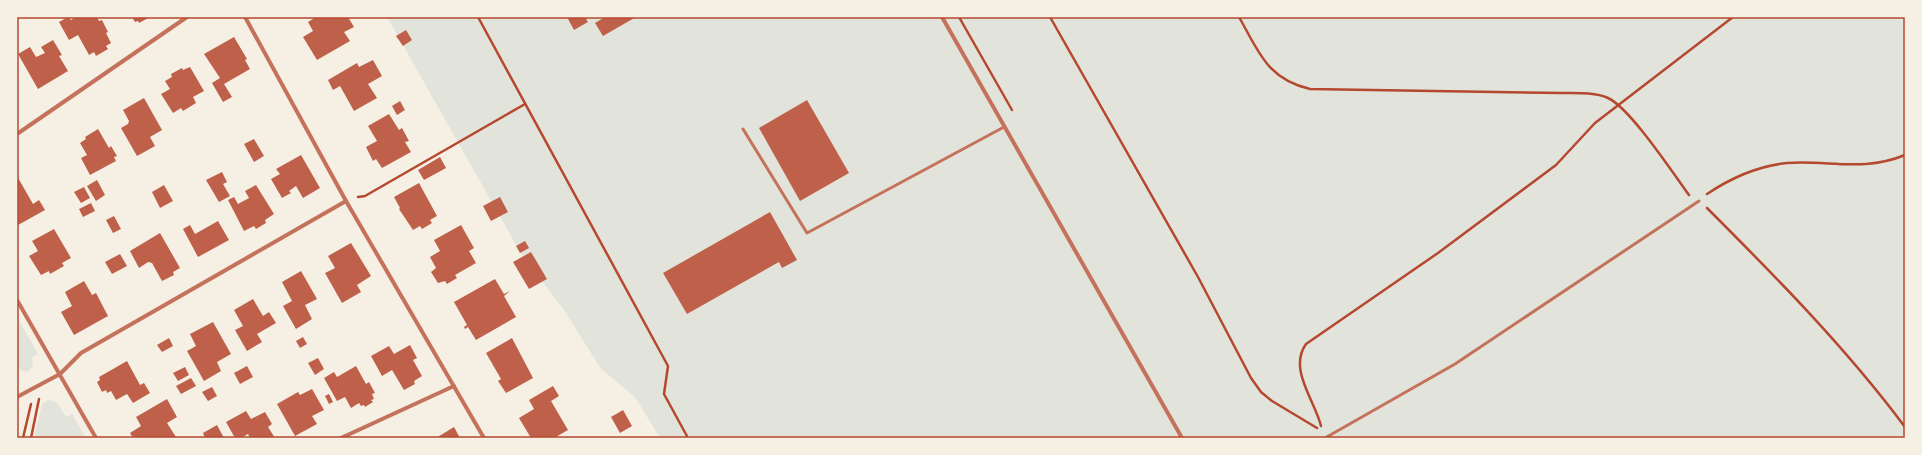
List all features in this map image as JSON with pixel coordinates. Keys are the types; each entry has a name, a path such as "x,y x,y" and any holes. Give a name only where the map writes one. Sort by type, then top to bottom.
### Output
{"street":[{"path":"17,134 187,17"},
{"path":"245,17 346,201 484,438"},
{"path":"942,17 1182,438"},
{"path":"17,397 60,374 81,352 346,201"},
{"path":"17,300 96,438"},
{"path":"341,438 454,386"}],"lane":[{"path":"743,129 807,233 1004,127"},
{"path":"1325,438 1455,364 1699,200"}],"path":[{"path":"478,17 668,366 664,394 688,438"},
{"path":"1050,17 1198,277 1251,378 1261,392 1272,401 1314,427 1322,429 1305,385 1301,370 1302,353 1306,344 1399,281 1556,165 1587,130 1733,17"},
{"path":"1239,17 1270,70 1287,82 1310,89 1595,94 1610,98 1637,125 1691,196 1699,200 1781,281 1826,330 1866,376 1905,427"},
{"path":"346,201 365,196 525,104"},
{"path":"1699,200 1732,179 1766,166 1800,163 1860,165 1876,164 1905,155"},
{"path":"23,438 34,388"},
{"path":"31,438 40,401 34,388"}],"shaded area":[{"path":"387,17 1905,17 1905,438 660,438 635,397 601,369 564,310 520,252"},
{"path":"17,317 38,354 32,357 33,365 28,372 17,369"},
{"path":"48,400 57,403 66,417 72,414 86,438 34,438 42,404"}],"building":[{"path":"68,17 71,20 76,17 97,17 99,21 102,20 108,32 106,33 111,43 106,46 108,49 96,56 94,52 89,55 78,35 69,40 59,22"},
{"path":"132,17 150,17 139,23 138,21 135,22"},
{"path":"316,17 348,17 354,27 344,32 350,41 317,60 303,37 313,31 308,22"},
{"path":"567,17 585,17 588,22 574,30"},
{"path":"605,17 636,17 603,36 595,23"},
{"path":"406,30 412,40 403,46 396,36"},
{"path":"234,37 247,59 245,60 250,69 224,84 232,97 223,102 212,83 220,78 204,54"},
{"path":"53,40 62,55 59,56 68,71 38,89 18,54 30,47 36,57 45,53 41,47"},
{"path":"373,60 382,76 368,84 377,98 354,111 340,86 333,90 328,80 357,63 359,67"},
{"path":"190,67 204,91 193,97 196,103 183,111 181,108 173,113 161,94 170,89 165,81 172,77 171,74 182,68 183,70"},
{"path":"144,98 162,130 150,137 155,146 137,156 121,128 128,124 129,121 123,110"},
{"path":"807,100 849,173 800,201 759,128"},
{"path":"400,101 405,110 397,115 392,106"},
{"path":"389,114 399,130 402,128 409,141 405,142 411,152 382,168 376,159 373,161 366,147 377,141 368,126"},
{"path":"98,129 109,148 111,146 117,156 114,157 116,161 90,175 81,158 87,155 80,143 86,139 85,137"},
{"path":"254,139 264,156 254,162 244,144"},
{"path":"301,155 320,188 303,198 296,186 289,191 291,193 282,198 271,179 280,174 276,169"},
{"path":"440,157 446,168 424,180 418,170"},
{"path":"222,172 227,182 223,184 230,196 219,202 206,180"},
{"path":"17,176 33,204 39,200 45,210 18,225"},
{"path":"97,180 105,195 96,201 87,186"},
{"path":"419,183 437,216 430,220 432,223 422,229 420,226 413,230 399,209 400,208 394,197"},
{"path":"164,185 173,201 160,208 152,192"},
{"path":"256,185 274,214 265,220 266,223 256,229 254,226 244,231 228,200 234,197 238,204 249,198 245,191"},
{"path":"84,187 90,198 81,203 74,192"},
{"path":"500,197 508,212 491,221 483,206"},
{"path":"91,203 95,211 83,217 79,209"},
{"path":"770,212 797,260 782,268 779,262 687,314 663,273"},
{"path":"114,216 121,229 113,233 106,220"},
{"path":"218,221 229,240 198,257 183,229 190,225 195,234"},
{"path":"461,225 474,248 469,251 476,263 455,275 457,278 447,284 445,281 438,283 431,272 436,268 430,257 440,251 434,240"},
{"path":"54,229 71,258 62,263 64,266 50,274 49,271 41,275 29,256 38,251 32,241"},
{"path":"160,233 180,268 173,272 174,275 162,281 152,263 148,262 139,268 130,251"},
{"path":"525,241 529,248 520,253 516,246"},
{"path":"351,243 371,276 357,285 361,292 342,303 325,273 335,268 328,256"},
{"path":"531,252 547,279 529,289 513,262"},
{"path":"120,254 127,266 112,274 105,262"},
{"path":"301,271 317,299 305,305 312,319 296,329 283,306 292,301 282,282"},
{"path":"495,279 504,294 510,291 504,296 516,317 476,340 468,327 465,329 464,327 467,325 454,302"},
{"path":"84,281 92,295 96,293 108,316 74,335 61,312 72,306 65,292"},
{"path":"253,299 263,316 269,312 276,323 257,334 262,342 247,351 235,330 243,326 234,310"},
{"path":"213,322 231,354 217,362 221,371 204,381 187,351 196,346 190,334"},
{"path":"303,337 307,344 300,348 296,341"},
{"path":"169,338 173,346 162,352 157,345"},
{"path":"512,338 533,378 506,393 498,381 501,379 486,353"},
{"path":"410,345 417,358 413,360 422,376 414,381 415,384 404,390 392,370 382,376 371,356 389,346 394,354"},
{"path":"318,358 324,369 315,375 308,363"},
{"path":"127,361 140,385 144,383 150,393 133,403 127,394 116,400 111,391 107,393 106,390 102,392 97,382 100,380 99,377"},
{"path":"247,366 253,377 240,384 234,373"},
{"path":"356,366 366,384 369,382 375,393 372,394 374,399 371,400 373,402 365,407 364,405 361,406 359,403 351,408 345,397 337,401 324,378 334,372 337,377"},
{"path":"185,367 189,375 178,381 173,373"},
{"path":"191,378 196,386 181,394 176,386"},
{"path":"553,386 559,396 551,401 568,430 554,438 531,438 519,418 534,409 529,400"},
{"path":"212,387 217,396 208,401 202,392"},
{"path":"312,389 324,410 312,416 317,424 295,436 277,404 298,392 300,395"},
{"path":"329,394 333,402 329,404 325,396"},
{"path":"167,399 177,417 167,423 176,437 133,438 130,433 141,426 136,417"},
{"path":"623,410 632,426 620,433 611,417"},
{"path":"246,411 251,419 265,412 272,424 268,427 275,438 250,438 248,434 241,438 235,438 226,422"},
{"path":"217,425 224,438 205,438 203,433"},
{"path":"454,427 460,438 436,438"}]}
